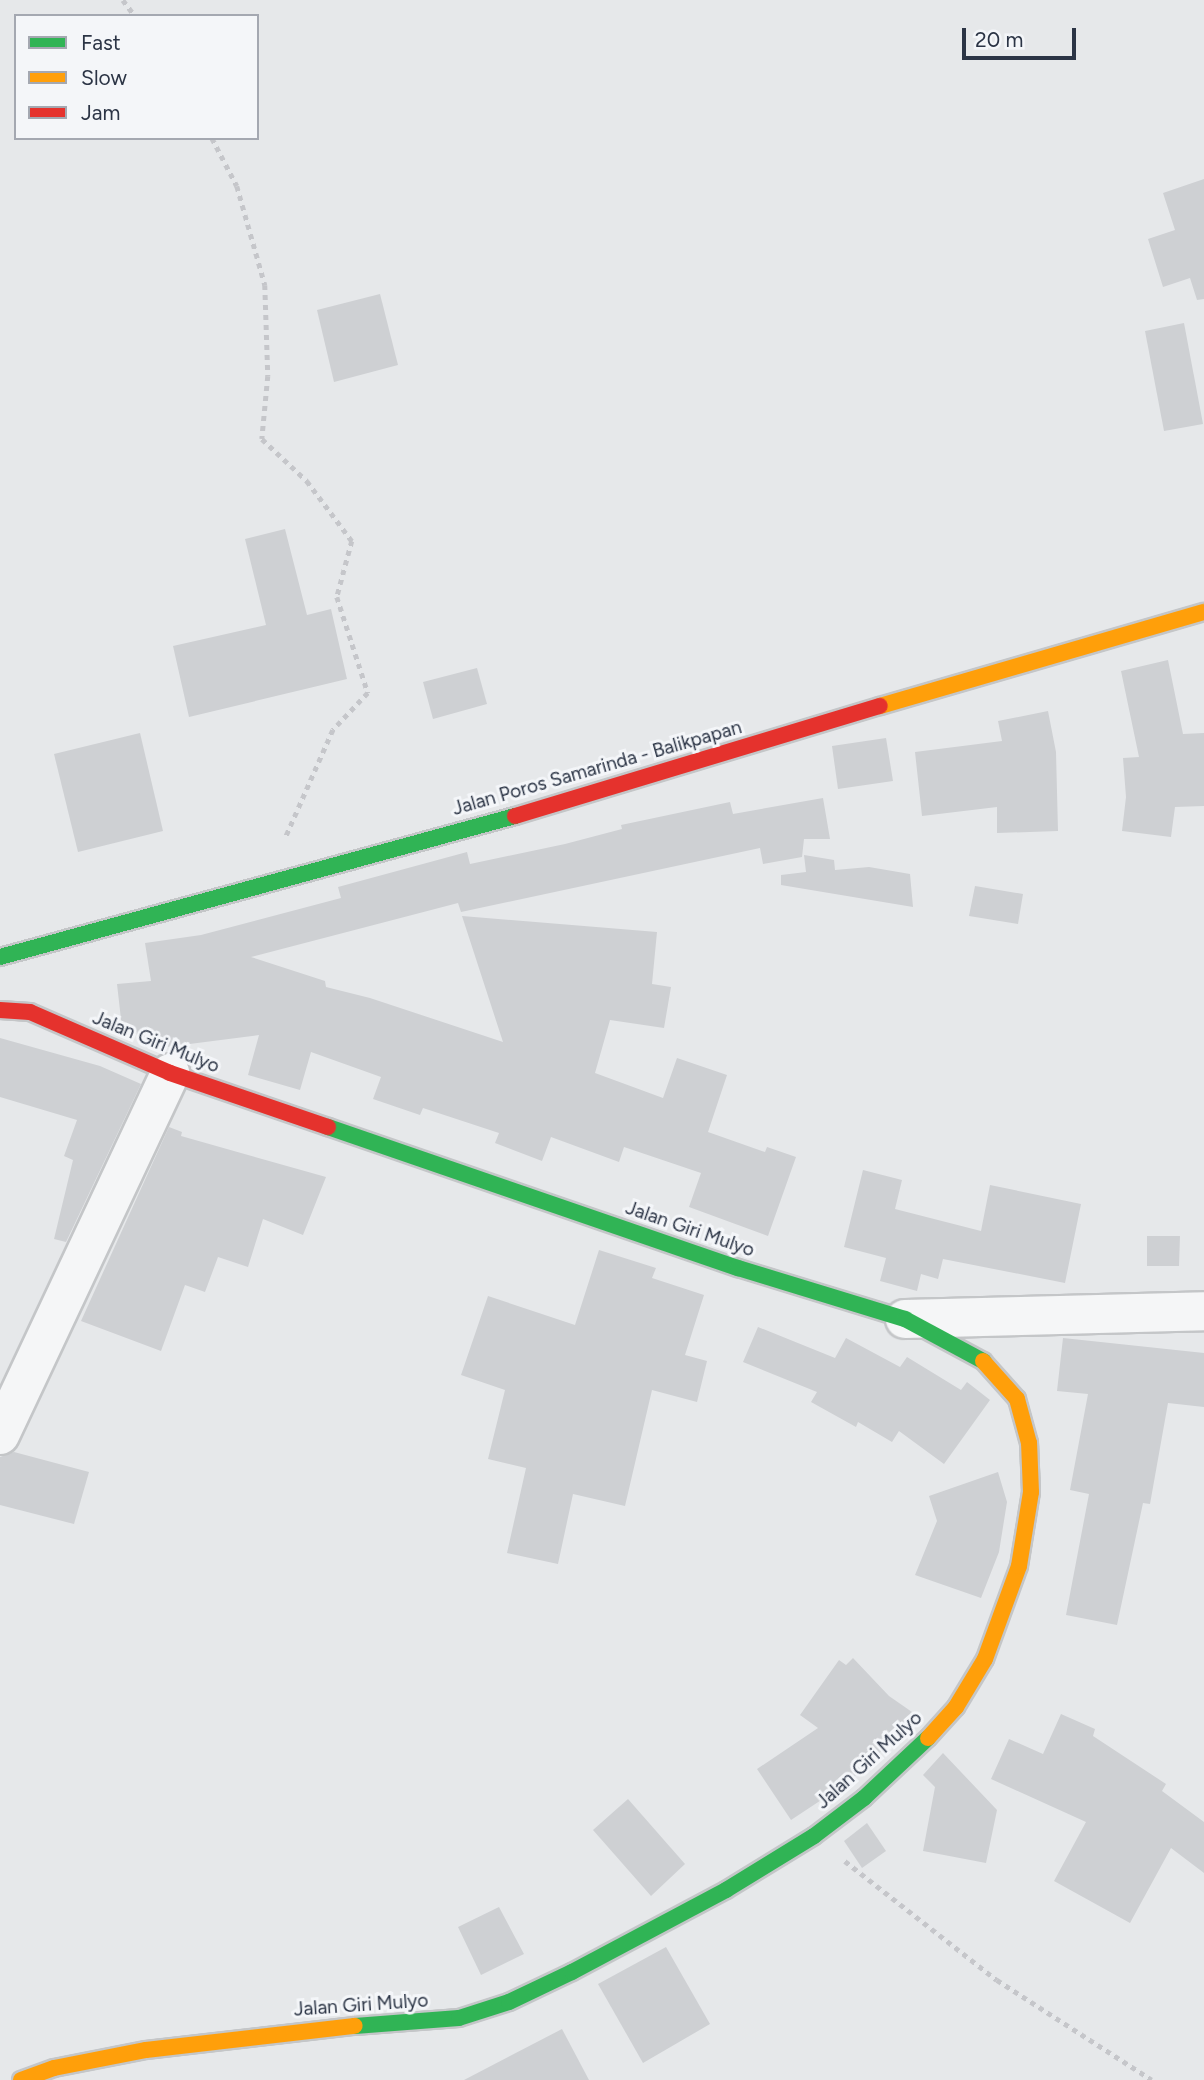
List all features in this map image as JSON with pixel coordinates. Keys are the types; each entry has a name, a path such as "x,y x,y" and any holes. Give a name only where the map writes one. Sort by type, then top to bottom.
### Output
{"main road":[{"name":"Jalan Poros Samarinda - Balikpapan","path":"0,957 266,882 603,792 944,686 1204,612"},
{"name":"Jalan Giri Mulyo","path":"0,1010 30,1012 170,1073 725,1263 905,1319 976,1356 997,1374 1017,1399 1029,1443 1031,1492 1019,1566 985,1659 956,1707 912,1755 814,1836 726,1890 572,1972 509,2002 459,2018 286,2032 146,2050 54,2068 21,2080"}],"street":[{"path":"0,1435 170,1073"},
{"path":"905,1319 1204,1311"}],"path":[{"path":"213,140 237,186 265,285 268,376 262,439 307,481 352,541 337,597 368,693 333,730 266,882"},
{"path":"814,1836 997,1980 1152,2080"}],"building":[{"path":"1204,179 1204,299 1197,300 1190,278 1163,287 1148,239 1175,230 1163,193"},
{"path":"380,294 398,365 334,382 317,310"},
{"path":"1184,323 1203,424 1164,431 1145,331"},
{"path":"285,529 307,615 331,609 347,679 189,717 173,646 266,625 245,539"},
{"path":"1168,660 1183,734 1204,733 1204,806 1175,807 1171,837 1122,831 1126,797 1123,758 1139,757 1121,671"},
{"path":"477,668 487,704 433,719 423,682"},
{"path":"1048,711 1056,752 1058,831 997,833 997,807 922,816 915,752 1002,741 998,721"},
{"path":"140,733 163,831 78,852 54,754"},
{"path":"886,738 893,781 838,789 832,746"},
{"path":"823,798 830,839 804,839 802,857 763,864 760,848 461,912 458,903 251,957 325,981 326,987 370,998 503,1042 462,916 657,932 652,984 671,987 664,1028 610,1020 595,1073 663,1098 677,1058 727,1075 708,1132 765,1152 767,1147 796,1157 768,1236 689,1207 701,1173 624,1147 619,1162 551,1137 542,1161 495,1143 499,1133 423,1108 420,1115 373,1099 381,1077 311,1052 300,1090 248,1075 259,1035 166,1047 122,1028 117,984 151,981 145,943 201,935 341,898 338,887 467,852 470,864 565,844 622,829 621,825 730,802 733,814"},
{"path":"804,855 834,860 835,870 869,867 910,874 913,907 781,885 781,875 806,872"},
{"path":"975,886 1023,894 1018,924 969,916"},
{"path":"0,1038 100,1066 141,1084 66,1242 54,1239 73,1160 64,1156 77,1120 0,1097"},
{"path":"169,1127 182,1132 181,1136 326,1177 303,1235 263,1219 248,1267 218,1257 205,1292 185,1285 161,1351 81,1321"},
{"path":"863,1170 902,1180 895,1209 981,1231 990,1185 1081,1204 1065,1283 943,1259 938,1279 921,1274 917,1291 880,1281 886,1258 844,1247"},
{"path":"1147,1236 1180,1236 1179,1266 1147,1266"},
{"path":"599,1250 656,1268 652,1278 704,1295 685,1355 707,1361 697,1402 652,1390 625,1506 573,1494 558,1564 507,1553 526,1468 488,1459 505,1390 461,1375 488,1296 575,1325"},
{"path":"758,1327 835,1358 846,1338 900,1367 907,1357 961,1390 967,1382 990,1400 944,1464 899,1431 892,1442 858,1422 856,1427 811,1402 817,1392 743,1362"},
{"path":"1063,1338 1204,1353 1204,1407 1168,1403 1150,1504 1143,1503 1117,1625 1066,1615 1089,1494 1070,1490 1088,1394 1057,1391"},
{"path":"14,1452 89,1472 74,1524 0,1505 0,1457"},
{"path":"998,1472 1007,1502 999,1552 981,1598 915,1575 937,1521 929,1496"},
{"path":"853,1658 889,1696 912,1712 909,1717 913,1721 850,1781 791,1820 757,1769 818,1728 800,1715 839,1660 846,1665"},
{"path":"1061,1714 1095,1729 1093,1736 1166,1784 1162,1791 1204,1822 1204,1873 1171,1848 1130,1923 1054,1881 1086,1822 991,1779 1009,1739 1043,1754"},
{"path":"943,1753 997,1810 986,1863 923,1851 935,1787 923,1775"},
{"path":"628,1799 685,1864 651,1896 593,1830"},
{"path":"867,1823 886,1851 862,1868 844,1841"},
{"path":"499,1907 524,1954 481,1975 458,1927"},
{"path":"666,1947 710,2024 643,2063 598,1984"},
{"path":"562,2029 589,2080 464,2080"}],"traffic: fast":[{"path":"0,957 515,816"},
{"path":"328,1127 738,1268 905,1319 983,1361"},
{"path":"355,2026 459,2018 509,2002 572,1972 726,1890 814,1836 864,1798 928,1738"}],"traffic: slow":[{"path":"880,706 1204,612"},
{"path":"928,1738 956,1707 985,1659 1019,1566 1031,1492 1029,1443 1017,1399 983,1361"},
{"path":"21,2080 54,2068 146,2050 355,2026"}],"traffic: jam":[{"path":"515,816 880,706"},
{"path":"0,1010 30,1012 170,1073 328,1127"}]}
